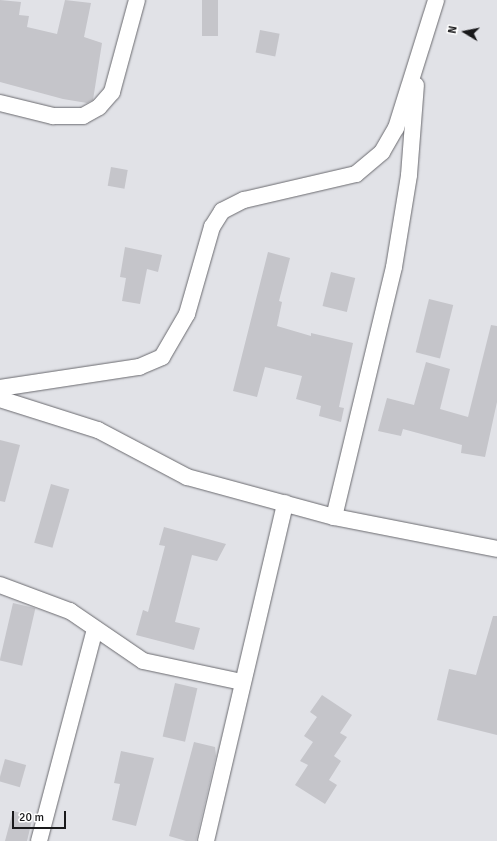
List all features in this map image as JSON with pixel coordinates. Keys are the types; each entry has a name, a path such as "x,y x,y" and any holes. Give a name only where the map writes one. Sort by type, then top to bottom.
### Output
{"street":[{"path":"0,103 53,116 83,116 99,107 112,92 137,0"},
{"path":"0,388 139,367 162,357 187,314 212,227 222,211 244,200 338,180 369,166 396,128 436,0"},
{"path":"334,517 402,223 414,131 417,61"},
{"path":"0,399 98,430 187,477 334,517 497,549"},
{"path":"206,841 242,682 286,503"},
{"path":"0,585 70,611 143,661 242,682"},
{"path":"38,841 95,629"}],"building":[{"path":"0,0 21,2 19,15 29,16 27,27 57,34 65,0 91,3 84,37 102,43 93,100 87,103 63,99 0,82"},
{"path":"202,0 218,0 218,36 202,36"},
{"path":"260,30 280,34 275,56 256,53"},
{"path":"111,167 128,170 124,189 108,186"},
{"path":"125,247 162,255 158,272 147,269 140,304 122,301 126,278 120,277"},
{"path":"268,252 290,258 279,301 282,302 277,326 311,336 311,333 353,343 339,407 344,408 341,422 319,416 321,406 296,399 302,376 265,367 257,397 233,391"},
{"path":"331,272 355,278 347,312 323,306"},
{"path":"429,299 453,305 440,358 416,352"},
{"path":"491,325 497,326 497,402 485,457 461,453 462,445 403,429 401,436 378,431 387,398 414,405 426,362 450,369 440,409 468,417"},
{"path":"0,440 20,445 5,502 0,501"},
{"path":"51,484 69,489 52,548 34,543"},
{"path":"164,527 226,544 217,561 192,555 175,622 200,628 194,650 136,635 143,610 148,612 165,546 159,545"},
{"path":"13,603 35,608 22,666 0,661"},
{"path":"493,616 497,616 497,735 437,720 449,669 476,675"},
{"path":"175,683 197,688 185,742 163,737"},
{"path":"322,695 352,715 340,733 347,737 334,756 341,761 329,780 337,785 325,804 295,785 308,765 300,761 313,742 304,736 317,717 310,712"},
{"path":"194,742 215,747 216,756 196,841 186,841 169,836"},
{"path":"121,751 154,758 136,826 112,820 120,784 114,783"},
{"path":"5,759 26,765 20,787 0,781"},
{"path":"13,811 33,816 27,841 5,841"}]}
